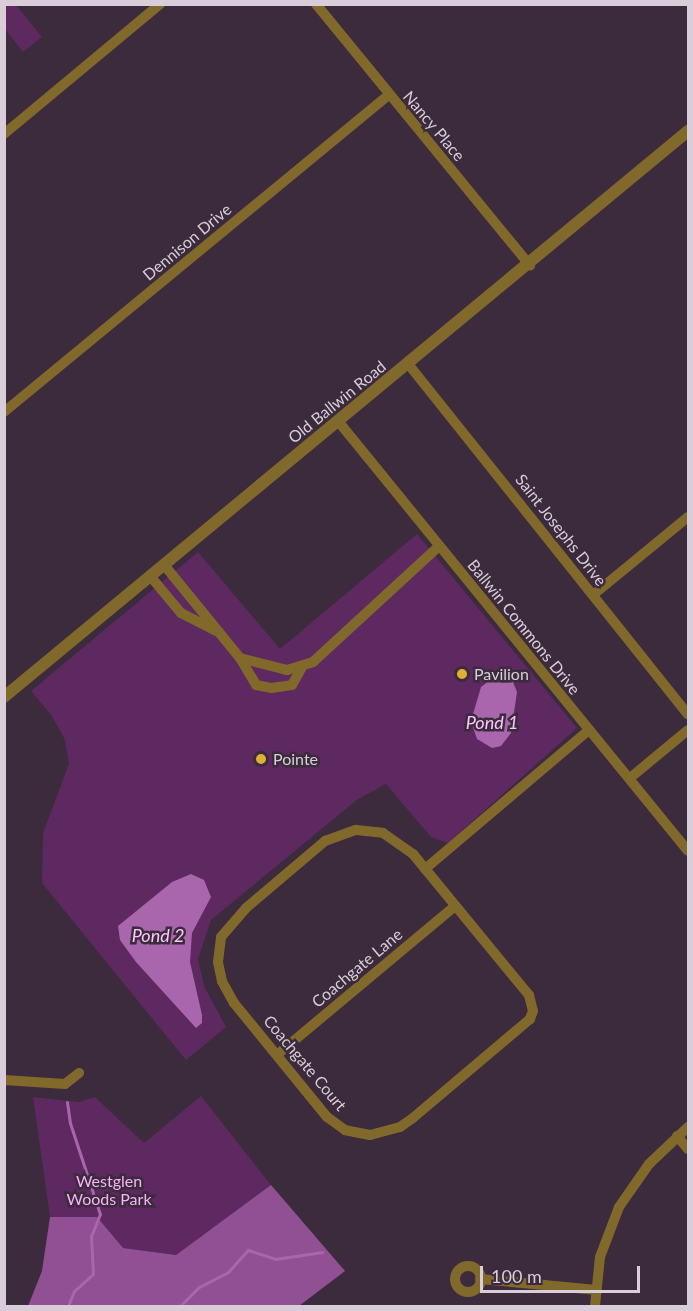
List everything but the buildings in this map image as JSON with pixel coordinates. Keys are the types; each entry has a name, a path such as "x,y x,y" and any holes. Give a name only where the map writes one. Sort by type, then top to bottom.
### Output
{"street":[{"path":"4,134 160,4"},
{"name":"Nancy Place","path":"316,4 530,265"},
{"name":"Dennison Drive","path":"4,412 389,95"},
{"name":"Old Ballwin Road","path":"4,697 530,265 688,131"},
{"name":"Saint Josephs Drive","path":"409,364 688,714"},
{"name":"Ballwin Commons Drive","path":"338,421 688,851"},
{"path":"593,595 688,517"},
{"path":"165,566 240,658 255,685 271,688 292,685 302,667 356,626 380,597 439,546"},
{"path":"151,577 181,613 219,632"},
{"path":"240,658 273,668 302,667"},
{"path":"425,869 589,730"},
{"path":"630,778 688,730"},
{"name":"Coachgate Court","path":"369,830 394,838 425,869 455,906 530,995 533,1011 530,1019 422,1110 384,1133 370,1135 345,1130 327,1117 278,1054 234,1003 222,981 219,949 228,927 325,841 341,832 369,830"},
{"name":"Coachgate Lane","path":"278,1054 455,906"},
{"path":"4,1080 64,1084 79,1073"},
{"path":"595,1306 605,1238 619,1207 649,1164 688,1127"},
{"path":"677,1136 688,1149"},
{"path":"480,1279 596,1290"}],"green space":[{"path":"4,5 16,5 42,37 23,52 5,29"},
{"path":"417,534 577,728 448,843 431,837 386,784 358,799 211,920 198,959 204,986 226,1027 186,1060 42,883 43,833 69,764 65,740 52,716 31,691 198,552 280,649"},
{"name":"Westglen Woods Park","path":"201,1096 271,1185 176,1255 123,1248 42,1271 50,1217 33,1097 79,1102 95,1097 144,1143"}],"shaded area":[{"path":"271,1185 345,1271 299,1306 28,1306 42,1271 50,1217 97,1217 123,1248 176,1255"}],"water":[{"name":"Pond 1","path":"499,673 511,677 517,692 511,733 501,746 492,748 477,739 471,721 481,687"},
{"name":"Pond 2","path":"191,874 204,880 211,897 192,933 190,962 202,1015 202,1023 196,1028 136,962 120,940 118,926 172,882"}],"waterway":[{"path":"67,1102 70,1123 100,1214 91,1236 93,1274 74,1291 68,1306"},
{"path":"180,1306 199,1287 228,1272 248,1250 275,1259 322,1252"}],"place":[{"name":"Pavilion","path":"462,674"},
{"name":"Pointe","path":"261,759"}]}
